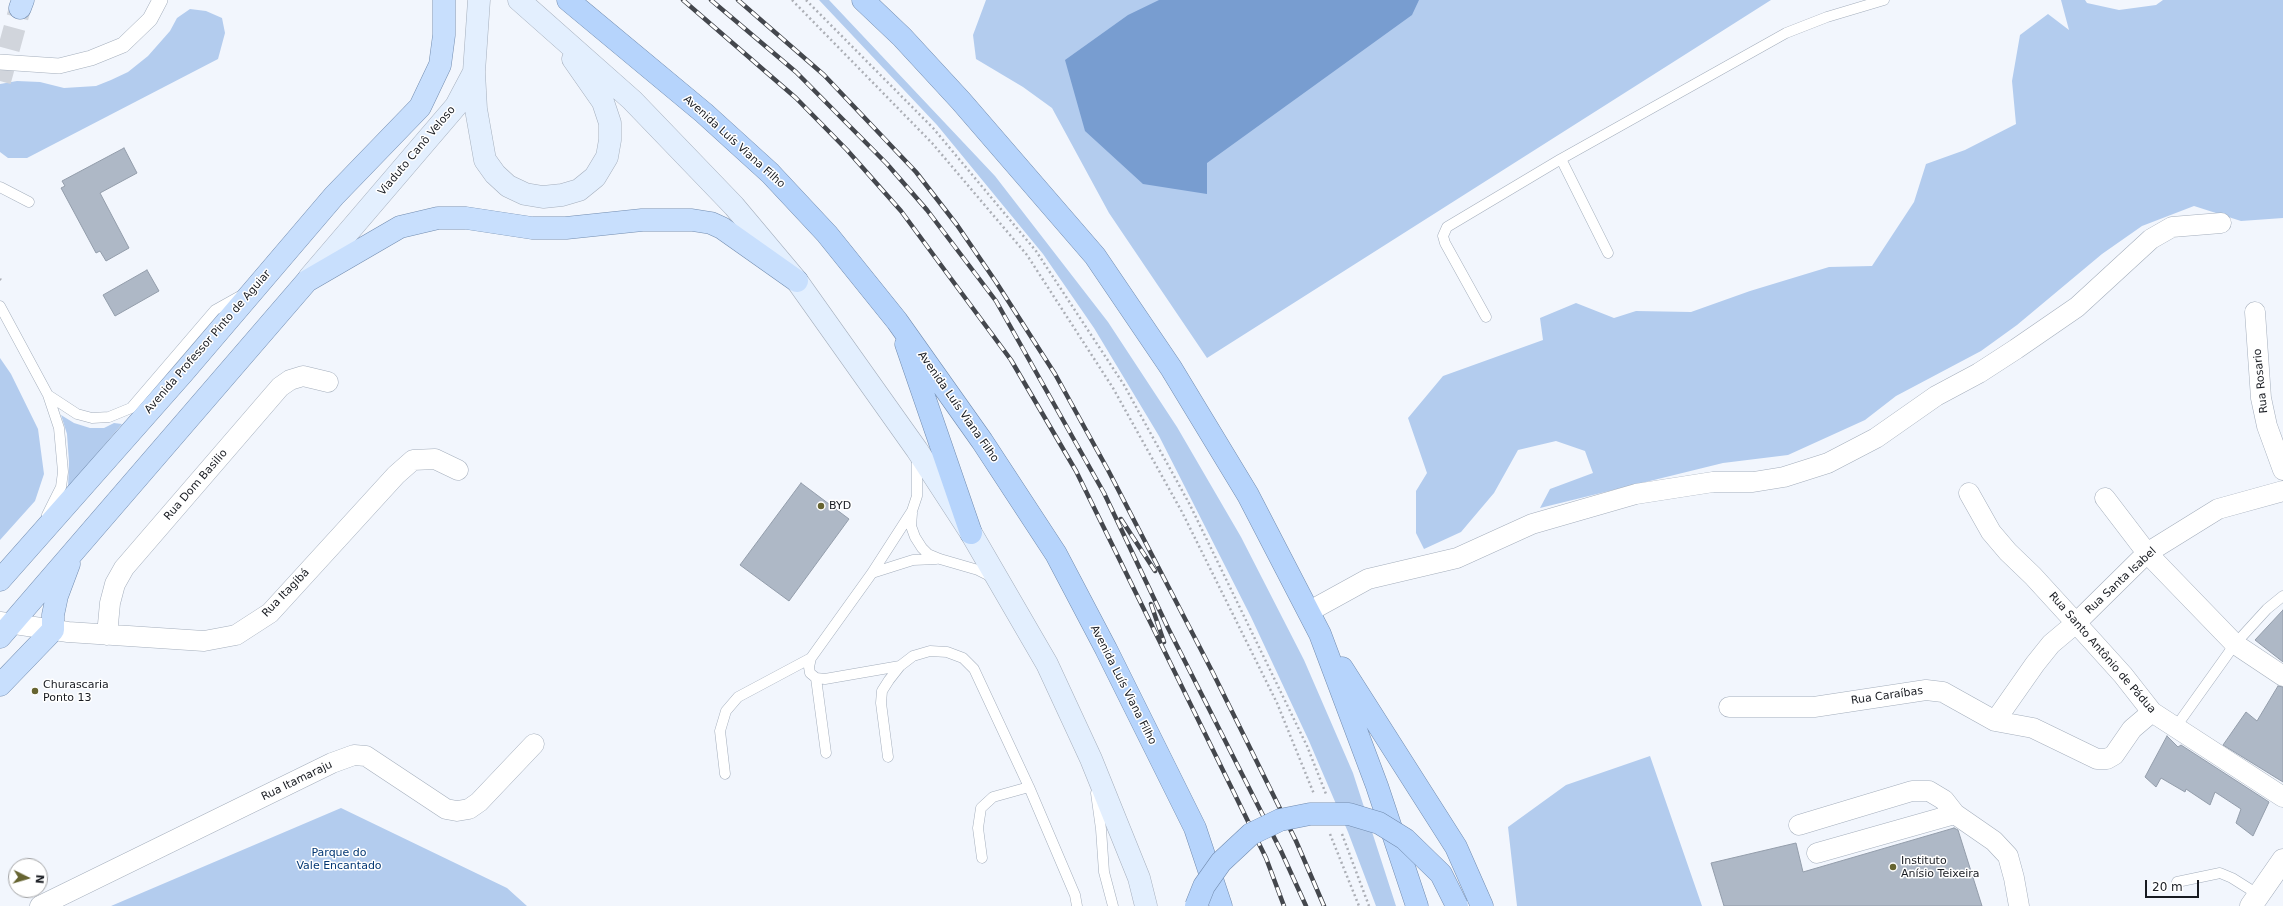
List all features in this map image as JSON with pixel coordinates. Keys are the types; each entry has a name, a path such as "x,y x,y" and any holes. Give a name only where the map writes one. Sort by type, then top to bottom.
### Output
{"highway":[{"name":"Avenida Luís Viana Filho","path":"568,0 704,113 770,173 827,234 897,320 982,441 1056,554 1106,649 1195,828 1221,906"},
{"path":"863,0 902,37 961,101 1095,256 1171,368 1248,495 1320,634 1456,847 1482,906"},
{"path":"897,320 971,533"},
{"path":"1320,634 1377,786 1417,906"},
{"path":"1196,906 1204,886 1221,862 1251,834 1280,820 1310,814 1349,814 1379,823 1405,839 1441,874 1457,906"}],"main road":[{"name":"Avenida Professor Pinto de Aguiar","path":"0,580 256,288 334,196 420,107 440,66 444,35 444,0"},
{"path":"519,0 632,100 734,206 797,280 917,450 971,533 1047,664 1091,759 1139,878 1146,906"},
{"name":"Viaduto Canô Veloso","path":"307,281 456,106 474,72 479,4"},
{"path":"474,72 479,137 485,160 495,174 508,186 531,195 543,197 579,190 595,177 607,157 610,140 610,123 602,102 554,32"},
{"path":"4,628 74,551 307,281 400,227 438,218 466,218 532,228 566,228 654,219 692,220 711,223 734,235 797,280"},
{"path":"0,685 53,630 57,596 74,551"}],"street":[{"path":"0,62 59,66 92,58 123,45 150,19 160,0"},
{"path":"1308,612 1368,580 1457,558 1532,524 1629,496 1713,482 1753,482 1784,477 1828,463 1876,438 1913,411 1979,373 2077,307 2151,239 2172,227 2221,222"},
{"name":"Rua Rosario","path":"2255,312 2261,398 2267,426 2283,470"},
{"name":"Rua Dom Basilio","path":"107,634 110,603 115,584 124,568 270,399 290,380 303,376 328,382"},
{"name":"Rua Itagibá","path":"4,628 204,641 236,636 270,613 391,480 413,460 435,459 458,470"},
{"name":"Rua Santa Isabel","path":"1995,721 2051,644 2076,623 2147,553 2218,509 2283,491"},
{"name":"Rua Santo Antônio de Pádua","path":"1969,494 1991,532 2123,675 2152,712 2283,797"},
{"path":"2105,498 2147,553 2235,644 2283,676"},
{"name":"Rua Caraíbas","path":"1729,707 1814,707 1926,690 1943,692 1995,721 2033,728 2097,759 2107,759 2114,756 2132,729 2152,712"},
{"name":"Rua Itamaraju","path":"40,906 332,763 354,755 366,756 446,809 457,811 469,809 479,802 534,744"},
{"path":"1799,825 1921,790 1929,791 1944,800 1955,814 1994,841 2008,856 2019,906"},
{"path":"1817,853 1955,814"},
{"path":"2255,900 2283,860"}],"lane":[{"path":"1486,317 1445,243 1444,231 1447,227 1561,159 1786,33 1827,17 1884,0"},
{"path":"1561,159 1608,253"},
{"path":"0,187 28,202"},
{"path":"48,394 76,414 92,418 108,417 131,408 216,310 256,288"},
{"path":"0,306 48,394 59,428 63,457 61,487 44,521 24,553"},
{"path":"917,450 917,491 912,511 911,526 915,538 922,548 940,559 978,570 999,580"},
{"path":"900,666 825,679 816,678 810,673 808,667 810,658 872,573 912,511"},
{"path":"872,573 913,560 940,559"},
{"path":"2175,728 2235,644 2267,609 2283,596"},
{"path":"888,758 881,703 882,691 900,666 913,656 930,651 947,652 963,658 974,669 1029,787 1075,895 1077,906"},
{"path":"725,774 720,731 726,710 738,696 810,658"},
{"path":"816,678 826,753"},
{"path":"1091,759 1102,829 1104,872 1113,906"},
{"path":"982,858 978,828 981,808 993,797 1029,787"},
{"path":"2177,882 2220,873 2232,878 2255,900"}],"path":[{"path":"792,0 932,143 1027,255 1113,388 1182,512 1277,704 1315,798"},
{"path":"806,0 933,128 1036,251 1124,385 1190,505 1307,746 1326,795"},
{"path":"1327,826 1359,906"},
{"path":"1340,830 1369,906"}],"green space":[{"path":"819,0 829,0 995,176 1108,322 1177,427 1241,537 1304,660 1353,773 1396,906 1376,906 1348,832 1309,741 1251,617 1159,436 1094,328 1043,254 937,125"},
{"path":"986,0 1771,0 1207,358 1109,213 1052,108 1023,87 976,59 973,35"},
{"path":"2061,0 2085,0 2087,3 2119,10 2156,5 2163,0 2283,0 2283,218 2241,221 2194,206 2142,226 2102,254 2017,325 1981,351 1896,396 1865,420 1788,455 1723,463 1540,508 1550,489 1593,473 1585,451 1556,441 1518,450 1494,493 1461,532 1424,549 1416,533 1416,491 1427,473 1408,418 1443,376 1543,340 1540,318 1576,303 1614,318 1636,311 1691,312 1750,291 1829,267 1872,266 1914,202 1926,164 1965,150 2016,124 2012,81 2020,35 2048,14 2069,30"},
{"path":"190,9 206,11 222,18 225,33 218,59 27,158 8,158 0,152 0,84 17,81 40,82 64,88 96,86 128,72 148,56 170,31 177,18"},
{"path":"0,358 11,374 38,429 44,474 35,501 0,540"},
{"path":"61,415 74,423 90,428 104,428 114,423 122,424 68,488 69,462 67,434"},
{"path":"1650,756 1702,906 1517,906 1508,827 1566,785"},
{"name":"Parque do Vale Encantado","path":"341,808 507,888 527,906 111,906"}],"shaded area":[{"path":"1159,0 1419,0 1412,15 1207,163 1207,194 1143,184 1085,131 1065,60 1128,15"}],"building":[{"path":"124,148 137,173 100,193 129,248 106,261 100,251 96,253 61,188 65,186 62,181"},
{"path":"147,270 159,291 115,316 103,295"},
{"path":"801,483 849,519 789,601 740,565"},
{"path":"2283,610 2283,662 2255,640"},
{"path":"2278,686 2283,687 2283,782 2223,745 2246,712 2257,721"},
{"path":"2167,736 2178,747 2181,745 2269,802 2253,836 2236,823 2241,809 2215,792 2210,805 2186,789 2185,792 2161,778 2156,787 2145,777"},
{"name":"Instituto Anísio Teixeira","path":"1954,828 1958,830 1982,906 1724,906 1711,863 1796,843 1803,872"}],"tunnel":[{"path":"0,81 20,8"}],"railway":[{"path":"683,0 796,98 847,150 901,211 1011,360 1076,471 1266,858 1284,906"},
{"path":"711,0 796,72 887,164 927,210 996,301 1104,493 1168,628 1281,851 1306,906"},
{"path":"738,0 824,75 916,172 957,225 996,282 1055,374 1108,470 1213,673 1296,841 1324,906"},
{"path":"1121,519 1155,571"},
{"path":"1151,604 1164,642"}],"place":[{"name":"BYD","path":"821,506"},
{"name":"Churascaria Ponto 13","path":"35,691"},
{"name":"Instituto Anísio Teixeira","path":"1893,867"}]}
